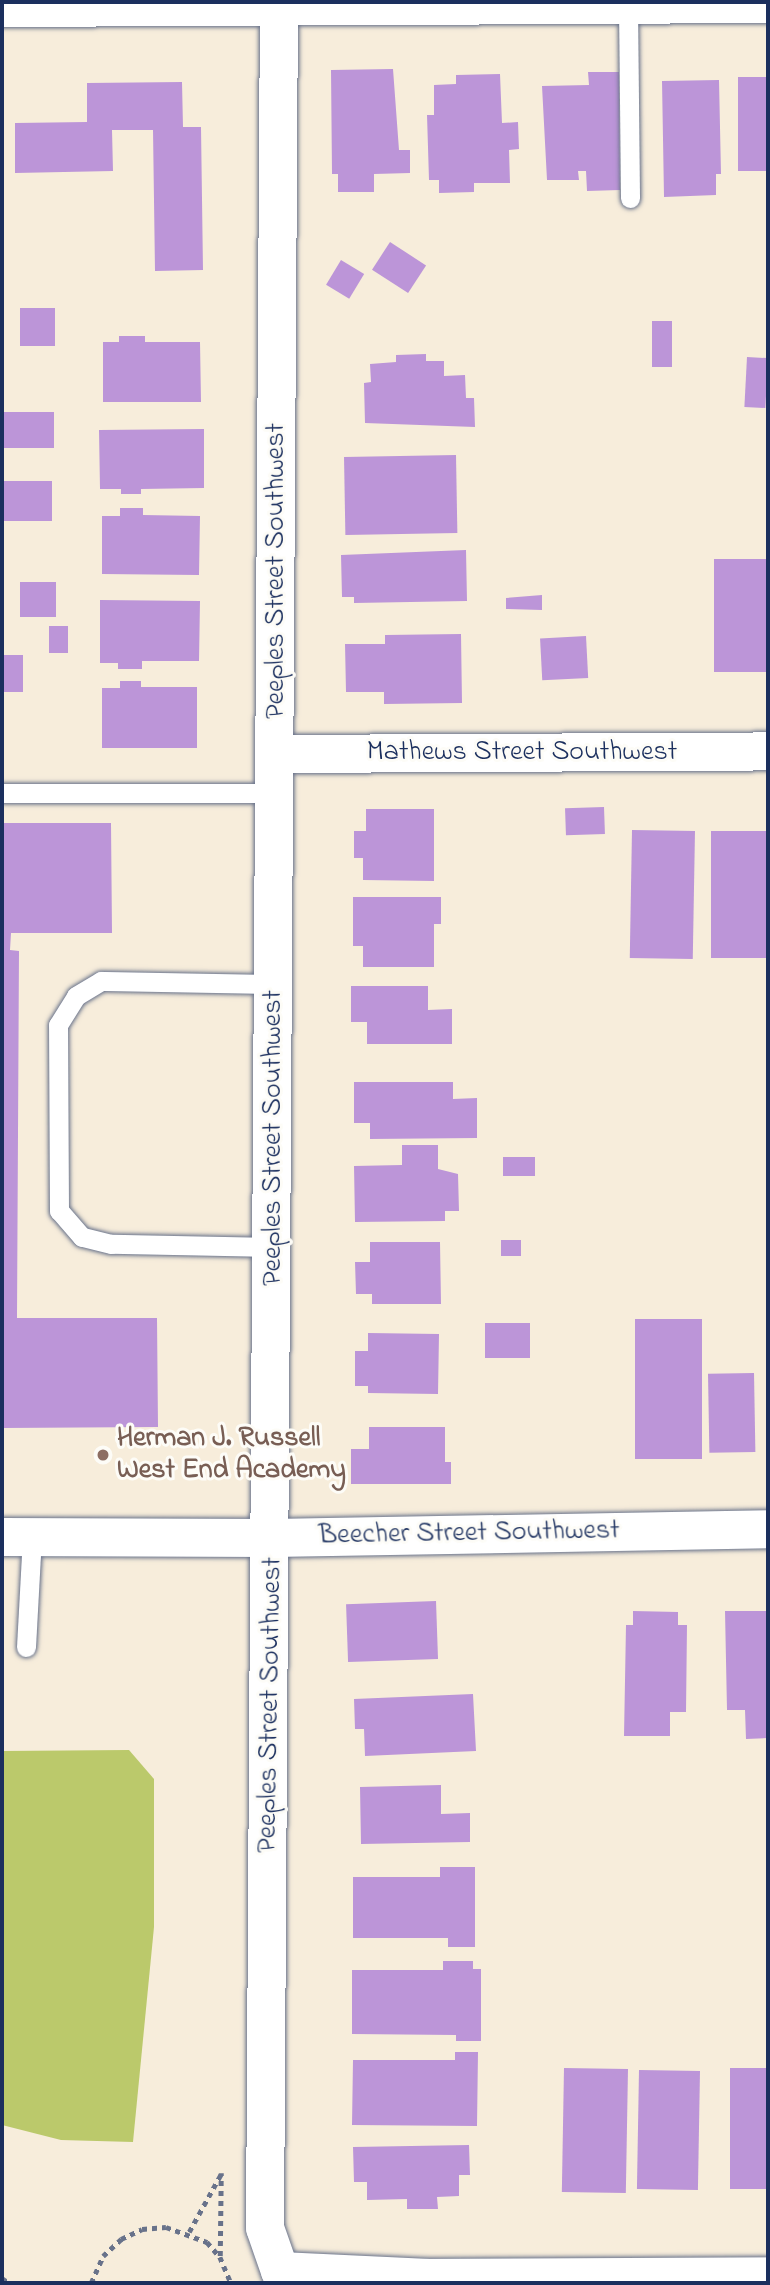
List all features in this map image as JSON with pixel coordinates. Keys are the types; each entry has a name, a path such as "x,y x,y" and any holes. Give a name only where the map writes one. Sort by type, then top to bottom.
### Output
{"street":[{"path":"2,8 279,4 768,4"},
{"name":"Peeples Street Southwest","path":"279,4 274,1247 265,2228 280,2271 430,2281"},
{"name":"Mathews Street Southwest","path":"276,754 768,751"},
{"name":"Beecher Street Southwest","path":"17,1537 272,1538 768,1529"},
{"path":"430,2281 768,2276"}],"lane":[{"path":"628,5 630,198"},
{"path":"2,793 276,793"},
{"path":"274,1247 111,1244 82,1237 60,1212 58,1025 76,996 101,981 275,984"},
{"path":"17,1537 26,1647"}],"path":[{"path":"189,2232 221,2173 220,2257 231,2283"},
{"path":"91,2283 103,2256 121,2239 142,2230 166,2227 189,2232 220,2257"},
{"path":"2,2278 9,2283"}],"green space":[{"path":"129,1750 154,1779 154,1927 133,2142 61,2140 2,2125 2,1751"}],"building":[{"path":"393,69 399,150 410,150 410,173 374,174 374,192 338,192 338,174 332,174 331,70"},
{"path":"588,72 619,72 620,190 587,191 586,171 578,171 579,180 547,180 542,86 589,85"},
{"path":"500,74 502,123 518,122 519,149 509,150 510,183 474,183 474,192 439,193 439,180 429,180 427,115 434,115 434,85 456,84 456,75"},
{"path":"738,77 768,77 768,171 738,171"},
{"path":"719,80 721,174 716,174 716,195 664,197 662,81"},
{"path":"182,82 183,127 201,127 203,270 155,271 153,130 112,130 113,171 15,173 15,123 87,122 87,83"},
{"path":"390,242 426,265 408,293 372,270"},
{"path":"341,260 364,274 349,299 326,285"},
{"path":"20,308 55,308 55,346 20,346"},
{"path":"652,321 672,321 672,367 652,367"},
{"path":"119,336 145,336 145,342 200,342 201,402 103,402 103,342 119,342"},
{"path":"426,354 426,361 444,361 444,376 465,375 466,398 474,398 475,427 365,423 364,383 371,382 370,364 396,362 396,355"},
{"path":"747,357 768,358 765,408 744,407"},
{"path":"2,412 54,412 54,448 2,448"},
{"path":"204,429 204,488 141,489 141,494 121,494 121,489 100,489 99,430"},
{"path":"456,455 457,533 345,535 344,457"},
{"path":"2,481 52,481 52,521 2,521"},
{"path":"120,508 143,508 143,515 200,516 199,575 102,574 102,516 120,516"},
{"path":"466,550 467,601 354,603 354,597 342,597 341,555"},
{"path":"714,559 768,559 768,672 714,672"},
{"path":"20,582 56,582 56,617 20,617"},
{"path":"542,595 542,610 506,609 506,598"},
{"path":"100,600 200,601 199,661 142,661 142,669 118,669 118,663 100,663"},
{"path":"49,626 68,626 68,653 49,653"},
{"path":"461,634 462,703 384,704 384,692 346,692 345,644 385,644 385,635"},
{"path":"586,636 588,678 542,680 540,638"},
{"path":"2,655 23,655 23,692 2,692"},
{"path":"120,681 141,681 141,687 197,687 197,748 102,748 102,688 120,688"},
{"path":"604,807 605,834 566,835 565,808"},
{"path":"366,809 434,809 434,881 363,880 363,858 354,858 354,831 366,831"},
{"path":"2,823 111,823 112,933 11,933 10,950 19,951 17,1318 157,1318 158,1427 2,1428"},
{"path":"632,830 695,831 693,959 630,958"},
{"path":"711,831 768,831 768,958 711,958"},
{"path":"353,897 441,897 441,924 434,924 434,967 363,967 363,946 353,946"},
{"path":"351,986 428,986 428,1010 452,1009 452,1044 367,1044 367,1022 351,1022"},
{"path":"354,1082 453,1082 453,1099 477,1098 477,1138 370,1139 370,1123 354,1123"},
{"path":"402,1145 438,1145 438,1169 458,1174 459,1211 445,1211 445,1221 355,1222 354,1166 402,1165"},
{"path":"503,1157 535,1157 535,1176 503,1176"},
{"path":"501,1240 521,1240 521,1256 501,1256"},
{"path":"370,1242 440,1242 441,1304 372,1304 372,1294 356,1294 355,1262 370,1262"},
{"path":"635,1319 702,1319 702,1459 635,1459"},
{"path":"485,1323 530,1323 530,1358 485,1358"},
{"path":"368,1333 439,1334 438,1394 368,1393 368,1386 355,1386 355,1351 368,1351"},
{"path":"754,1373 755,1452 709,1453 708,1374"},
{"path":"369,1427 445,1427 445,1462 451,1462 451,1484 351,1484 351,1449 369,1449"},
{"path":"436,1601 438,1659 348,1662 346,1604"},
{"path":"633,1611 678,1612 678,1625 687,1625 686,1712 670,1712 670,1736 624,1736 626,1625 633,1625"},
{"path":"725,1611 768,1611 768,1738 746,1739 745,1710 727,1710"},
{"path":"473,1694 476,1751 365,1756 364,1729 355,1729 354,1699"},
{"path":"441,1785 441,1814 470,1813 470,1842 361,1844 360,1787"},
{"path":"440,1867 475,1867 475,1947 448,1947 448,1938 353,1938 353,1877 440,1877"},
{"path":"443,1961 473,1961 473,1969 481,1969 481,2041 456,2041 456,2035 352,2034 352,1970 443,1970"},
{"path":"455,2052 478,2052 477,2126 352,2125 353,2060 455,2060"},
{"path":"564,2068 628,2069 626,2193 562,2192"},
{"path":"730,2068 768,2068 768,2189 730,2189"},
{"path":"639,2070 700,2071 698,2190 637,2189"},
{"path":"469,2145 470,2175 459,2175 459,2196 437,2197 438,2209 407,2209 407,2199 367,2200 367,2182 354,2182 353,2147"}],"place":[{"name":"Herman J. Russell West End Academy","path":"103,1455"}]}
